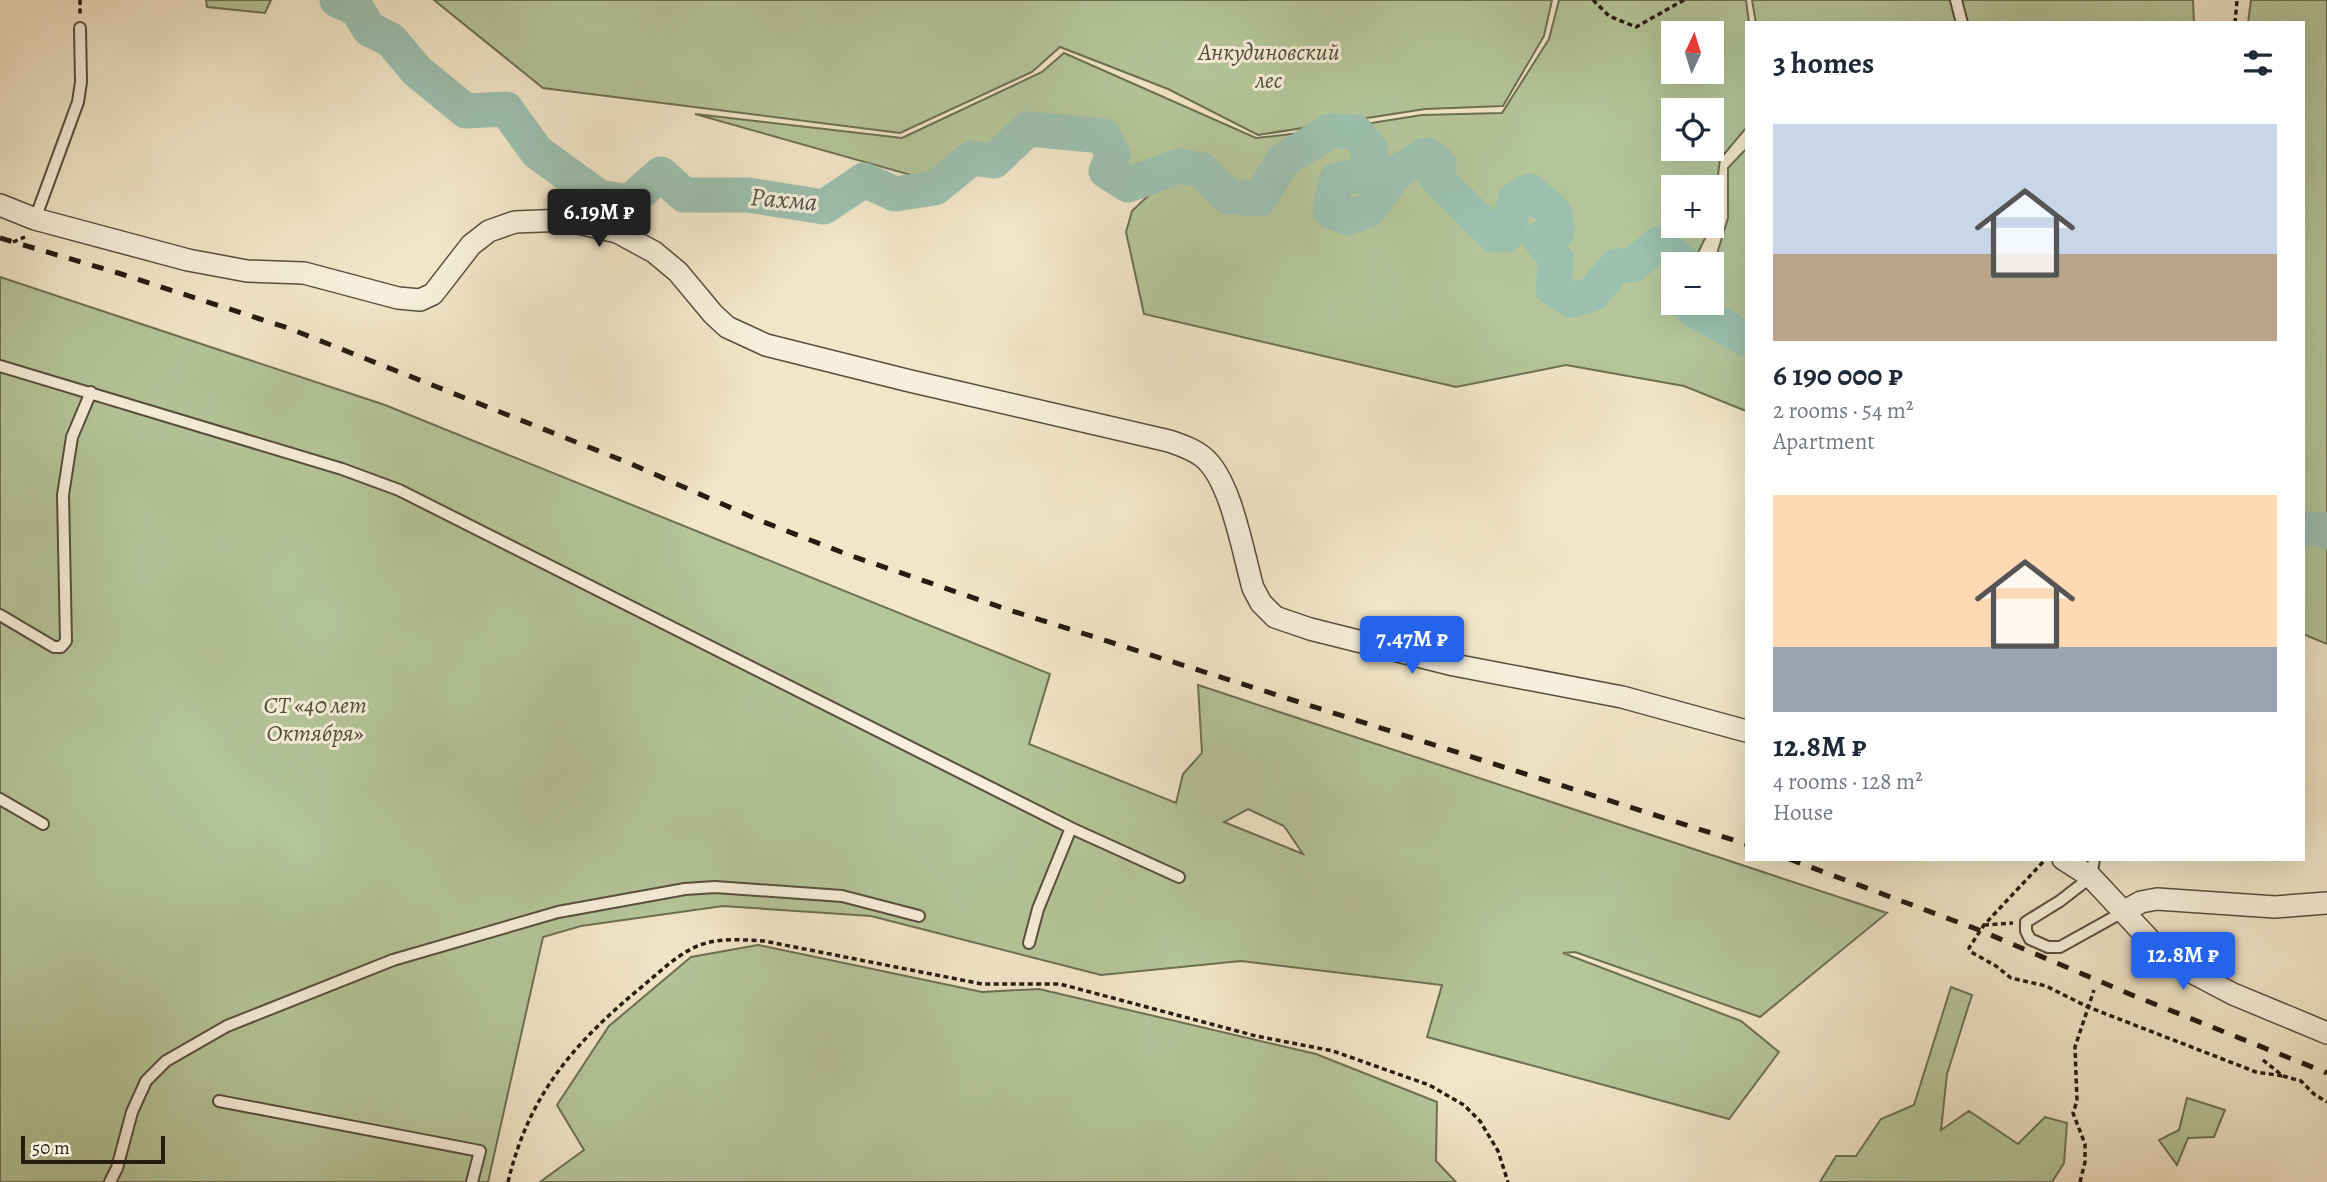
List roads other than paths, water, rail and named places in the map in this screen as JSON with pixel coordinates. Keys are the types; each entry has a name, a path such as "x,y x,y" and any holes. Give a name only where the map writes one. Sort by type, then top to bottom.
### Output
{"street":[{"path":"0,205 35,219 188,260 247,271 303,273 398,298 420,300 433,294 471,245 489,231 515,222 566,220 617,232 654,252 678,272 727,327 766,345 1169,441 1205,458 1223,480 1253,588 1261,603 1275,617 1310,629 1454,665 1622,697 1745,731"},
{"path":"2069,861 2092,868 2123,912 2161,952 2233,994 2327,1033"},
{"path":"2123,912 2141,902 2157,899 2275,907 2327,903"}],"lane":[{"path":"1956,0 1961,21"},
{"path":"35,219 78,102 81,82 80,28"},
{"path":"0,366 342,469 399,490 1071,828 1179,877"},
{"path":"0,615 54,647 61,647 66,641 62,495 72,437 91,392"},
{"path":"0,799 43,824"},
{"path":"1030,943 1038,909 1071,828"},
{"path":"2092,868 2060,901 2026,922 2030,939 2048,947 2060,947 2123,912"},
{"path":"110,1182 117,1168 132,1112 146,1081 166,1061 227,1027 393,960 558,912 685,889 715,887 842,896 919,916"},
{"path":"219,1101 480,1151 472,1182"}],"waterway":[{"name":"Рахма","path":"337,0 357,9 369,29 391,40 417,71 466,111 506,109 537,152 599,197 629,202 661,174 684,195 748,195 824,207 864,180 895,194 935,188 972,158 994,161 1028,129 1103,136 1113,155 1106,171 1128,185 1179,166 1202,170 1228,197 1260,199 1282,161 1330,131 1356,132 1371,150 1364,174 1336,180 1330,211 1349,218 1370,209 1395,173 1426,155 1439,164 1437,179 1494,235 1506,235 1516,199 1530,191 1554,213 1557,231 1540,239 1556,259 1553,288 1572,300 1593,294 1616,266 1632,265 1659,244 1669,252"},
{"name":"Рахма","path":"1703,315 1745,338"},
{"name":"Рахма","path":"2305,529 2322,529 2327,532"}],"railway":[{"path":"0,238 288,328 629,463 761,521 849,555 1003,608 1745,844"},
{"path":"1794,861 1979,930 2327,1073"}],"park label":[{"name":"Анкудиновский лес","path":"1269,66"},
{"name":"СТ «40 лет Октября»","path":"315,719"}]}
